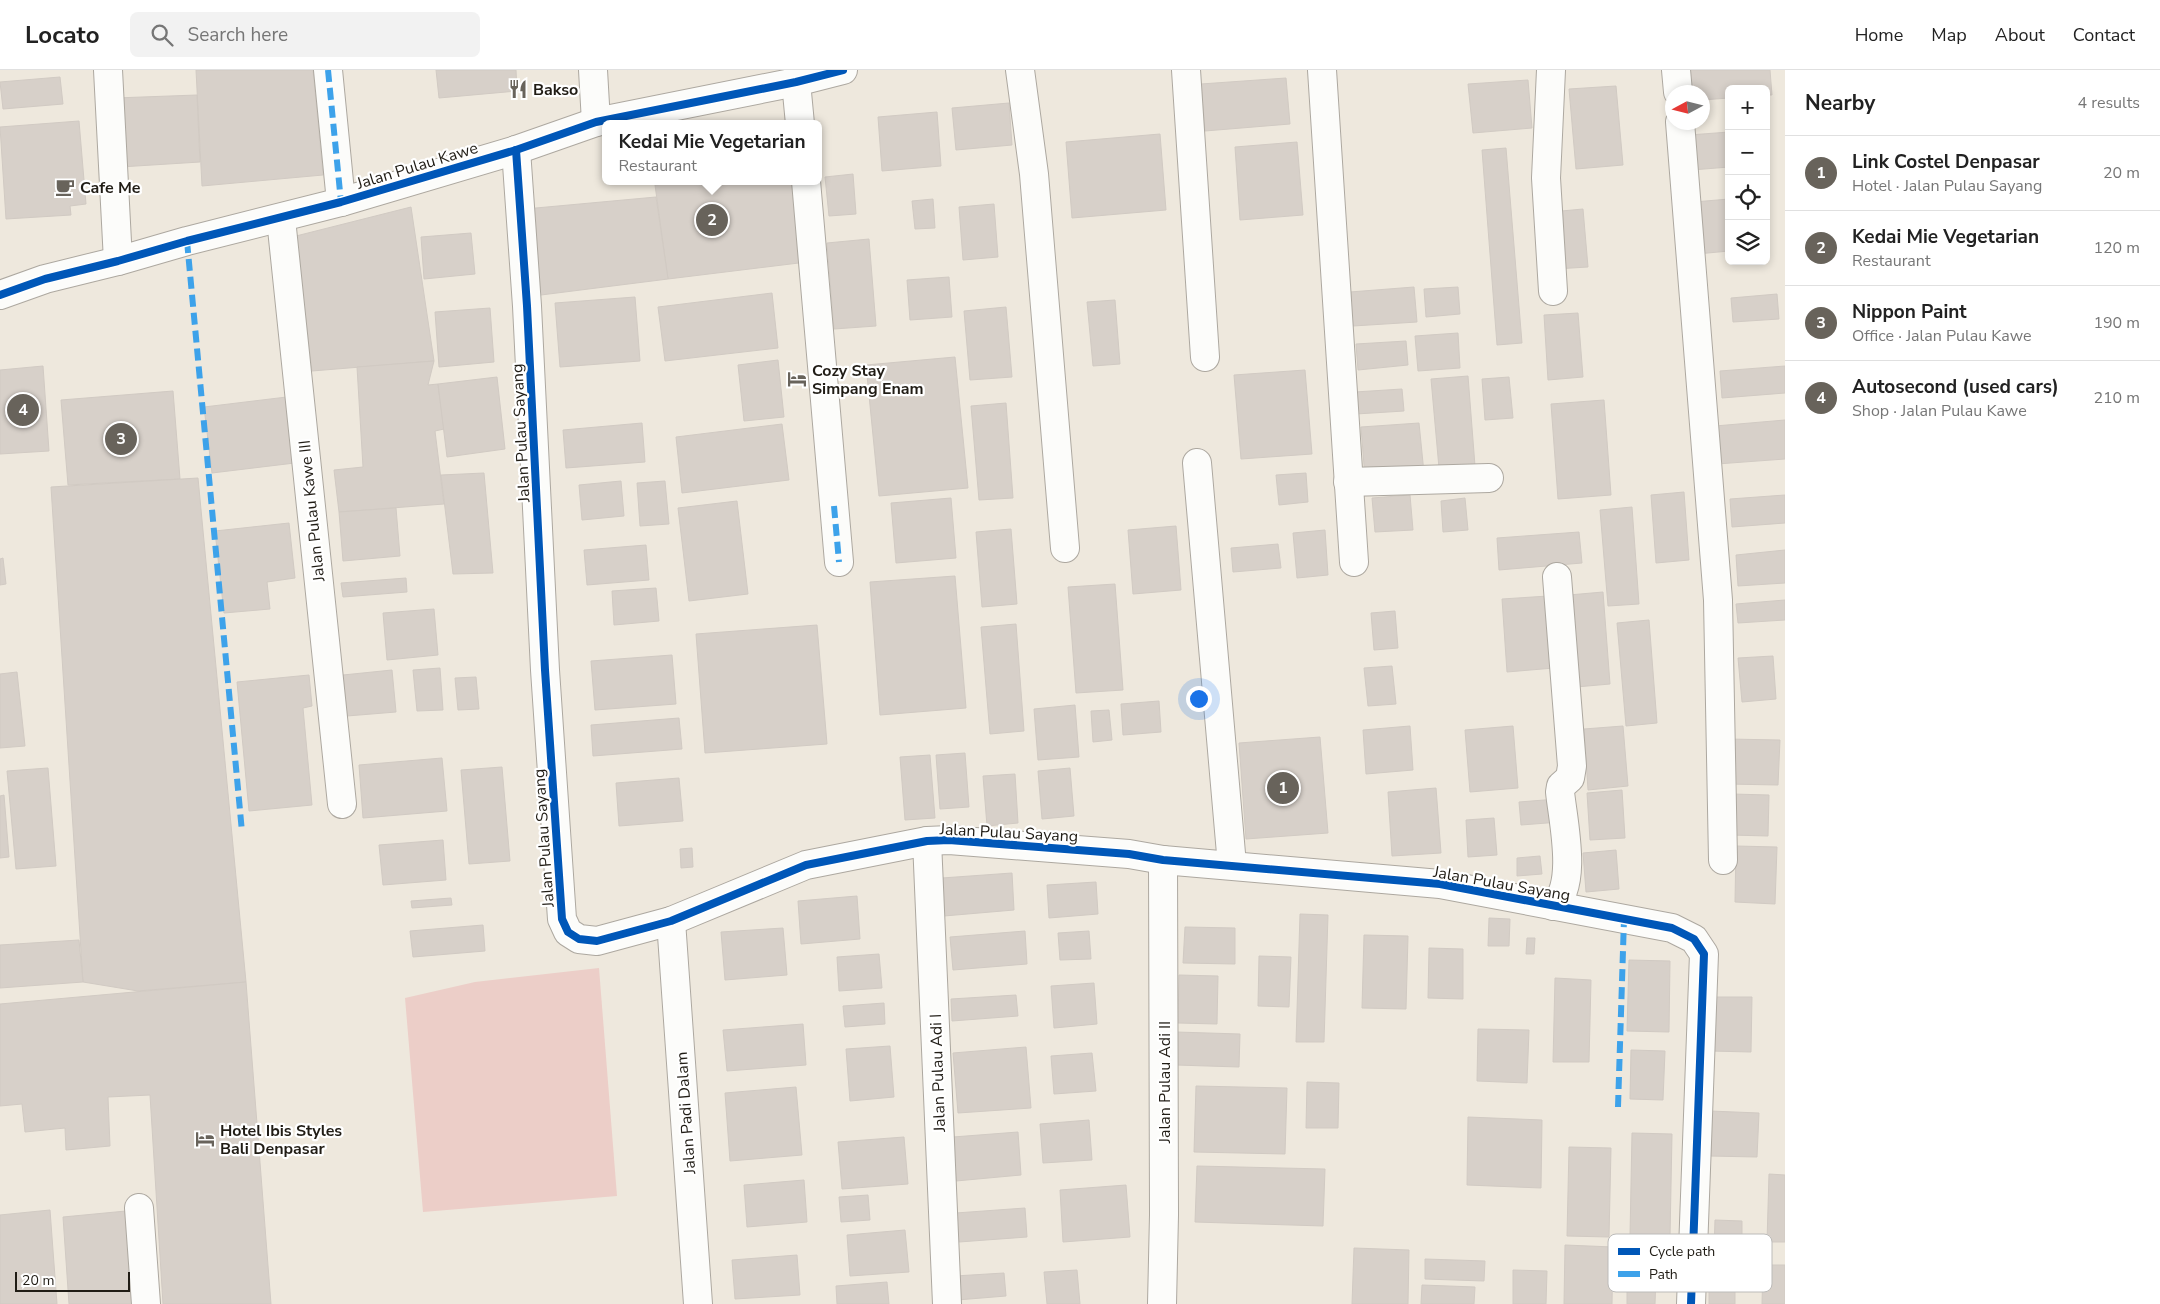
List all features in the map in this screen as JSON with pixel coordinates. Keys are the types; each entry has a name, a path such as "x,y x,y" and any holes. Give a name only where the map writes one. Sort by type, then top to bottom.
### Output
{"street":[{"path":"108,70 118,261"},
{"path":"328,70 341,202"},
{"path":"593,70 596,122"},
{"name":"Jalan Pulau Kawe","path":"606,120 796,82 838,70"},
{"path":"1020,70 1034,174 1065,548"},
{"path":"1186,70 1205,357"},
{"path":"1322,70 1354,562"},
{"path":"1551,70 1546,178 1553,291"},
{"path":"1676,70 1677,85"},
{"path":"796,82 800,120"},
{"name":"Jalan Pulau Kawe","path":"0,294 45,279 118,261 187,240 281,219 341,202 516,150 602,121"},
{"path":"1681,130 1718,600 1723,860"},
{"name":"Jalan Pulau Sayang","path":"516,150 527,306 545,670 562,919 568,932 579,939 597,941 671,921 806,865 928,841 949,840 1129,854 1163,860 1440,884 1672,928 1694,939 1704,954 1694,1234"},
{"path":"806,185 839,562"},
{"name":"Jalan Pulau Kawe III","path":"281,219 342,804"},
{"path":"1197,463 1232,865"},
{"path":"1348,482 1489,478"},
{"path":"1553,906 1561,897 1567,878 1560,792 1561,786 1570,778 1572,766 1556,577"},
{"name":"Jalan Pulau Adi I","path":"928,841 947,1304"},
{"name":"Jalan Pulau Adi II","path":"1162,1304 1164,1215 1163,860"},
{"name":"Jalan Padi Dalam","path":"671,921 698,1304"},
{"path":"139,1208 146,1304"}],"shaded area":[{"path":"599,968 617,1196 423,1212 405,998 475,982"}],"building":[{"path":"196,70 313,70 323,175 202,186"},
{"path":"436,70 516,70 517,91 439,98"},
{"path":"1680,70 1770,70 1772,95 1770,95 1770,85 1725,85 1725,98 1710,99 1710,85 1681,85"},
{"path":"60,77 63,104 3,109 0,82"},
{"path":"1286,78 1290,124 1205,131 1201,84"},
{"path":"1528,80 1532,128 1473,133 1468,84"},
{"path":"1616,86 1623,165 1576,169 1569,89"},
{"path":"197,95 200,162 120,167 115,98"},
{"path":"1009,103 1012,145 956,150 952,108"},
{"path":"937,112 941,166 882,171 878,117"},
{"path":"79,121 86,204 70,206 71,215 6,219 0,127"},
{"path":"1725,132 1725,167 1692,170 1689,135"},
{"path":"1160,134 1166,210 1072,218 1066,142"},
{"path":"1297,142 1303,215 1240,220 1235,147"},
{"path":"1506,148 1522,343 1497,345 1482,150"},
{"path":"853,174 856,214 829,216 825,177"},
{"path":"655,185 796,185 807,262 668,279"},
{"path":"656,197 668,279 533,296 525,209"},
{"path":"933,199 935,228 915,229 912,201"},
{"path":"1725,199 1725,251 1697,254 1694,202"},
{"path":"994,204 998,257 963,260 959,207"},
{"path":"411,207 434,361 312,371 296,236"},
{"path":"1583,209 1588,267 1555,269 1551,212"},
{"path":"471,233 475,274 424,279 421,237"},
{"path":"869,239 876,326 834,329 827,243"},
{"path":"949,277 952,317 910,320 907,280"},
{"path":"1414,287 1417,322 1353,326 1350,292"},
{"path":"1458,287 1460,314 1426,317 1424,289"},
{"path":"772,293 778,348 665,361 658,307"},
{"path":"1777,294 1779,319 1733,322 1731,298"},
{"path":"635,297 640,361 560,367 555,303"},
{"path":"1115,300 1120,364 1093,366 1087,302"},
{"path":"1006,307 1012,377 970,380 964,311"},
{"path":"490,308 494,362 439,367 435,312"},
{"path":"1578,313 1583,377 1548,380 1544,315"},
{"path":"1458,333 1460,368 1418,371 1415,336"},
{"path":"1406,341 1408,365 1358,370 1356,344"},
{"path":"955,357 968,488 879,496 866,365"},
{"path":"778,360 784,417 744,421 738,365"},
{"path":"434,361 428,385 438,384 444,429 435,431 444,504 339,512 334,470 363,467 357,367"},
{"path":"43,366 49,451 0,454 0,370"},
{"path":"1785,366 1785,393 1722,398 1720,371"},
{"path":"1305,370 1312,454 1241,459 1234,375"},
{"path":"1468,376 1475,466 1439,468 1431,379"},
{"path":"497,377 505,449 447,457 438,384"},
{"path":"1509,377 1513,418 1485,420 1482,379"},
{"path":"1402,389 1404,411 1356,414 1355,392"},
{"path":"173,391 180,479 68,485 61,400"},
{"path":"295,396 303,462 212,473 204,407"},
{"path":"1604,400 1611,495 1558,499 1551,404"},
{"path":"1006,403 1013,498 979,500 971,406"},
{"path":"1785,420 1785,459 1717,464 1715,426"},
{"path":"642,423 645,462 566,468 563,430"},
{"path":"1419,423 1424,473 1365,478 1361,427"},
{"path":"782,424 789,480 682,493 676,437"},
{"path":"484,473 493,573 453,574 441,475"},
{"path":"1306,473 1308,502 1279,505 1276,475"},
{"path":"198,478 246,982 138,991 83,982 51,487"},
{"path":"621,481 624,516 582,520 579,485"},
{"path":"665,481 669,524 640,526 637,483"},
{"path":"1684,492 1689,560 1656,563 1651,495"},
{"path":"1410,495 1413,530 1375,532 1372,498"},
{"path":"1785,495 1785,523 1732,527 1730,499"},
{"path":"951,498 956,558 896,563 891,503"},
{"path":"1465,498 1468,530 1443,532 1441,501"},
{"path":"737,501 748,594 689,601 678,508"},
{"path":"1632,507 1639,604 1608,606 1600,510"},
{"path":"396,508 400,556 343,561 339,512"},
{"path":"289,523 295,578 267,582 270,609 224,613 215,531"},
{"path":"1176,526 1181,590 1133,594 1128,530"},
{"path":"1011,529 1017,604 982,607 976,532"},
{"path":"1325,530 1328,575 1297,578 1293,533"},
{"path":"1579,532 1582,563 1499,570 1497,538"},
{"path":"1278,544 1281,568 1233,572 1231,548"},
{"path":"646,545 649,580 587,585 584,550"},
{"path":"1785,550 1785,583 1738,586 1736,555"},
{"path":"3,558 6,584 0,585 0,559"},
{"path":"955,576 966,708 880,715 870,582"},
{"path":"406,578 407,592 343,597 341,583"},
{"path":"1115,584 1123,690 1076,693 1068,587"},
{"path":"656,588 659,621 614,625 612,591"},
{"path":"1603,592 1610,684 1576,687 1569,595"},
{"path":"1548,596 1554,668 1507,672 1502,599"},
{"path":"1785,600 1785,620 1738,623 1736,604"},
{"path":"434,609 438,655 387,660 383,613"},
{"path":"1395,611 1398,648 1374,650 1371,613"},
{"path":"1649,620 1657,723 1626,726 1617,623"},
{"path":"1016,624 1024,731 990,734 981,627"},
{"path":"817,625 827,744 705,753 696,634"},
{"path":"672,655 676,704 595,710 591,661"},
{"path":"1773,656 1776,699 1742,702 1738,658"},
{"path":"1392,666 1396,704 1368,706 1364,668"},
{"path":"440,668 443,710 417,711 413,670"},
{"path":"392,670 396,712 347,716 343,675"},
{"path":"17,672 25,746 0,748 0,674"},
{"path":"309,675 312,706 303,708 312,805 249,811 237,682"},
{"path":"476,677 479,709 458,710 455,678"},
{"path":"1159,701 1161,732 1123,735 1121,704"},
{"path":"1075,705 1079,757 1038,760 1034,709"},
{"path":"1109,710 1112,740 1093,742 1091,711"},
{"path":"679,718 682,749 593,756 591,725"},
{"path":"1410,726 1413,770 1366,774 1363,730"},
{"path":"1513,726 1518,788 1470,792 1465,730"},
{"path":"1623,726 1628,786 1588,790 1584,729"},
{"path":"1320,737 1328,833 1246,839 1239,743"},
{"path":"1728,739 1780,740 1778,785 1727,784"},
{"path":"965,753 969,807 940,809 936,755"},
{"path":"930,755 935,818 905,820 900,757"},
{"path":"442,758 447,811 363,818 359,765"},
{"path":"502,767 510,861 469,864 461,770"},
{"path":"48,768 56,866 16,869 7,771"},
{"path":"1070,768 1074,816 1042,819 1038,771"},
{"path":"1015,774 1018,823 987,826 983,776"},
{"path":"679,778 683,821 619,826 616,783"},
{"path":"1436,788 1441,853 1392,856 1388,792"},
{"path":"1622,790 1625,838 1590,840 1587,793"},
{"path":"1732,794 1769,795 1768,836 1730,835"},
{"path":"4,795 9,857 0,858 0,796"},
{"path":"1557,799 1560,822 1521,825 1519,802"},
{"path":"1494,818 1497,855 1468,857 1466,820"},
{"path":"443,840 446,880 383,885 379,845"},
{"path":"1736,846 1777,847 1775,904 1735,902"},
{"path":"692,848 693,867 681,868 680,849"},
{"path":"1616,850 1619,889 1586,892 1583,853"},
{"path":"1540,856 1542,874 1517,876 1517,858"},
{"path":"1012,873 1014,910 944,916 942,878"},
{"path":"1096,882 1098,914 1049,918 1047,885"},
{"path":"857,896 860,939 801,944 798,901"},
{"path":"451,898 452,905 412,908 411,901"},
{"path":"1300,914 1328,915 1324,1042 1296,1042"},
{"path":"1489,918 1510,919 1509,946 1488,946"},
{"path":"483,925 485,951 413,957 410,931"},
{"path":"1185,927 1235,928 1235,964 1183,963"},
{"path":"783,928 787,975 725,980 721,932"},
{"path":"1025,931 1027,964 953,970 950,937"},
{"path":"1089,931 1091,959 1060,960 1058,933"},
{"path":"1364,935 1408,936 1406,1009 1362,1008"},
{"path":"1527,938 1535,938 1534,954 1526,954"},
{"path":"79,940 83,982 0,988 0,945"},
{"path":"1429,948 1463,949 1463,999 1428,998"},
{"path":"879,954 882,988 839,991 837,957"},
{"path":"1259,956 1291,957 1289,1007 1258,1006"},
{"path":"1629,960 1670,961 1669,1032 1627,1031"},
{"path":"1179,975 1218,976 1217,1024 1178,1023"},
{"path":"1555,978 1591,980 1589,1062 1553,1062"},
{"name":"Hotel Ibis Styles Bali Denpasar","path":"246,982 271,1304 163,1304 150,1095 108,1097 110,1146 66,1150 65,1128 25,1132 22,1104 0,1106 0,1004"},
{"path":"1094,983 1097,1024 1054,1028 1051,986"},
{"path":"1016,995 1018,1016 952,1021 951,999"},
{"path":"1712,997 1752,997 1751,1052 1710,1051"},
{"path":"884,1003 885,1024 845,1027 843,1006"},
{"path":"803,1024 806,1065 727,1071 723,1030"},
{"path":"1478,1029 1529,1030 1527,1083 1477,1081"},
{"path":"1176,1032 1240,1034 1239,1067 1176,1065"},
{"path":"890,1046 894,1097 850,1101 846,1049"},
{"path":"1026,1047 1031,1108 958,1113 953,1053"},
{"path":"1631,1050 1665,1051 1663,1100 1630,1099"},
{"path":"1092,1053 1096,1091 1054,1094 1051,1056"},
{"path":"1307,1082 1339,1083 1338,1128 1306,1128"},
{"path":"1196,1086 1287,1088 1285,1154 1194,1152"},
{"path":"796,1087 802,1155 730,1161 725,1093"},
{"path":"1710,1111 1759,1113 1757,1157 1709,1156"},
{"path":"1468,1117 1542,1120 1541,1188 1467,1185"},
{"path":"1089,1120 1092,1160 1043,1163 1040,1124"},
{"path":"1018,1132 1021,1175 956,1181 953,1137"},
{"path":"1632,1133 1672,1134 1670,1234 1630,1234"},
{"path":"904,1137 908,1184 842,1189 838,1142"},
{"path":"1569,1147 1611,1148 1608,1237 1567,1236"},
{"path":"1197,1166 1325,1169 1323,1226 1195,1222"},
{"path":"1769,1174 1785,1175 1785,1242 1772,1242 1772,1234 1767,1234"},
{"path":"804,1180 807,1222 747,1227 744,1185"},
{"path":"1126,1185 1130,1237 1063,1242 1060,1190"},
{"path":"868,1195 870,1220 841,1222 839,1197"},
{"path":"1025,1208 1027,1237 959,1242 956,1213"},
{"path":"50,1210 57,1304 0,1304 0,1215"},
{"path":"126,1211 134,1304 69,1304 63,1217"},
{"path":"1715,1220 1742,1221 1742,1234 1715,1234"},
{"path":"905,1230 909,1272 850,1276 847,1235"},
{"path":"1565,1245 1608,1247 1608,1292 1612,1292 1612,1304 1564,1304"},
{"path":"1354,1248 1409,1250 1408,1304 1352,1304"},
{"path":"797,1255 800,1295 735,1299 732,1260"},
{"path":"1425,1259 1485,1261 1484,1281 1425,1279"},
{"path":"1772,1265 1785,1265 1785,1304 1762,1304 1762,1292 1772,1292"},
{"path":"1077,1270 1080,1304 1047,1304 1044,1272"},
{"path":"1513,1270 1547,1271 1546,1304 1513,1304"},
{"path":"1004,1273 1006,1296 957,1300 955,1276"},
{"path":"887,1282 889,1304 837,1304 836,1286"},
{"path":"1422,1285 1475,1287 1474,1304 1421,1304"},
{"path":"1627,1292 1655,1292 1655,1304 1627,1304"},
{"path":"1709,1292 1735,1292 1735,1304 1709,1304"}],"marked path":[{"path":"328,70 341,202"},
{"path":"187,241 242,832"},
{"path":"834,506 839,562"},
{"path":"1618,1107 1624,919"}],"cycle path":[{"path":"606,120 796,82 843,70"},
{"path":"0,295 45,279 341,202 516,150 602,121"},
{"path":"516,150 527,306 545,670 562,919 568,932 579,939 597,941 671,921 806,865 927,841 949,840 1129,854 1163,860 1440,884 1672,928 1694,939 1704,954 1694,1234"},
{"path":"1691,1292 1691,1304"}],"place":[{"name":"Bakso","path":"518,89"},
{"name":"Cafe Me","path":"65,187"},
{"name":"Kedai Mie Vegetarian","path":"712,220"},
{"name":"Cozy Stay Simpang Enam","path":"797,379"},
{"name":"Autosecond (used cars)","path":"23,410"},
{"name":"Nippon Paint","path":"121,439"},
{"name":"Link Costel Denpasar","path":"1283,788"},
{"name":"Hotel Ibis Styles Bali Denpasar","path":"205,1139"}]}
